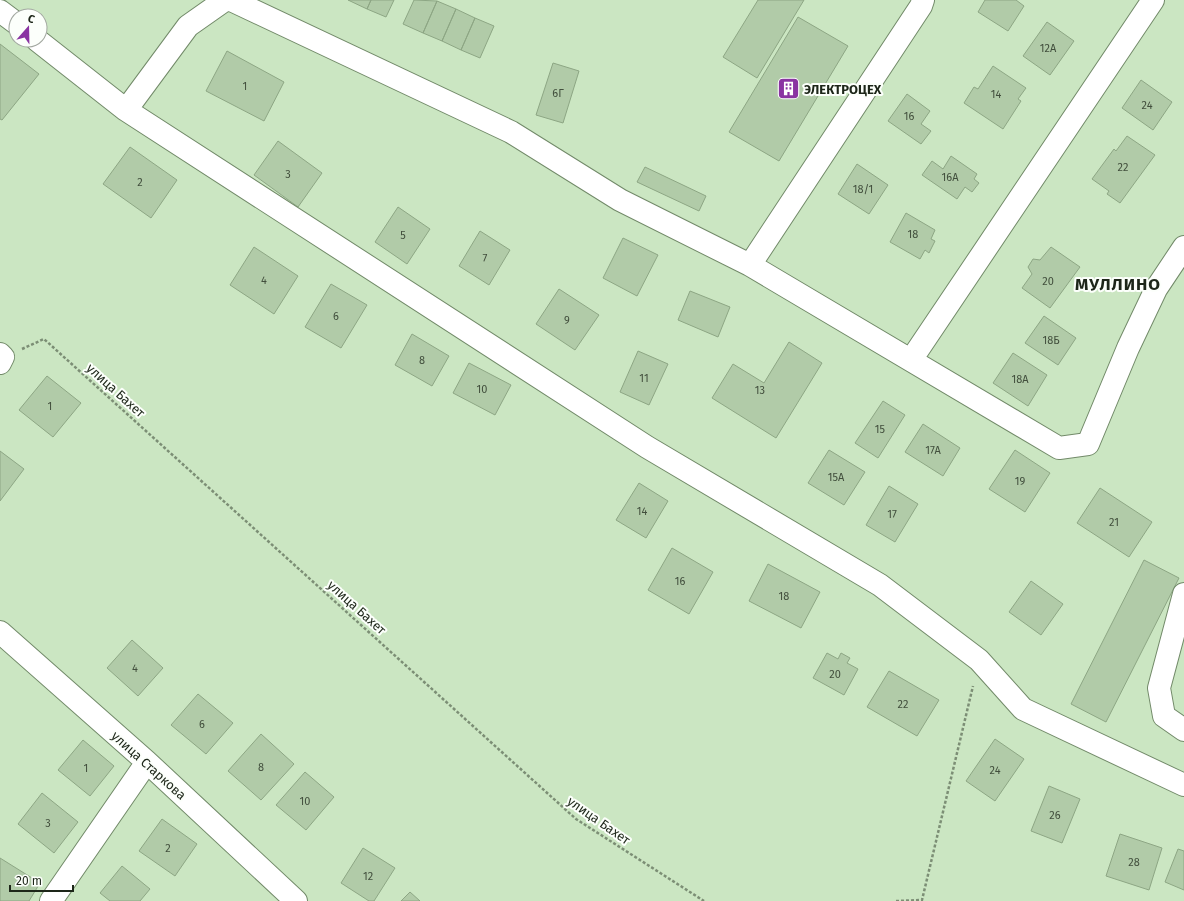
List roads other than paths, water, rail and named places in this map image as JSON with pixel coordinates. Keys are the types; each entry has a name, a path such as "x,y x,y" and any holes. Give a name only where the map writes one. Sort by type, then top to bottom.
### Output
{"street":[{"path":"126,110 188,26 225,0"},
{"path":"231,0 511,132 620,200 750,264 1058,448 1088,444 1128,348 1156,289 1184,247"},
{"path":"750,264 921,6 923,0"},
{"path":"910,360 1153,0"},
{"path":"47,48 126,110 647,447 880,585 979,660 1023,708 1184,785"},
{"path":"1184,594 1159,688 1164,716 1184,730"},
{"name":"улица Старкова","path":"0,632 147,762 296,901"},
{"path":"51,901 147,762"}],"place":[{"name":"ЭЛЕКТРОЦЕХ","path":"789,89"}],"district":[{"name":"МУЛЛИНО","path":"1118,284"}]}
